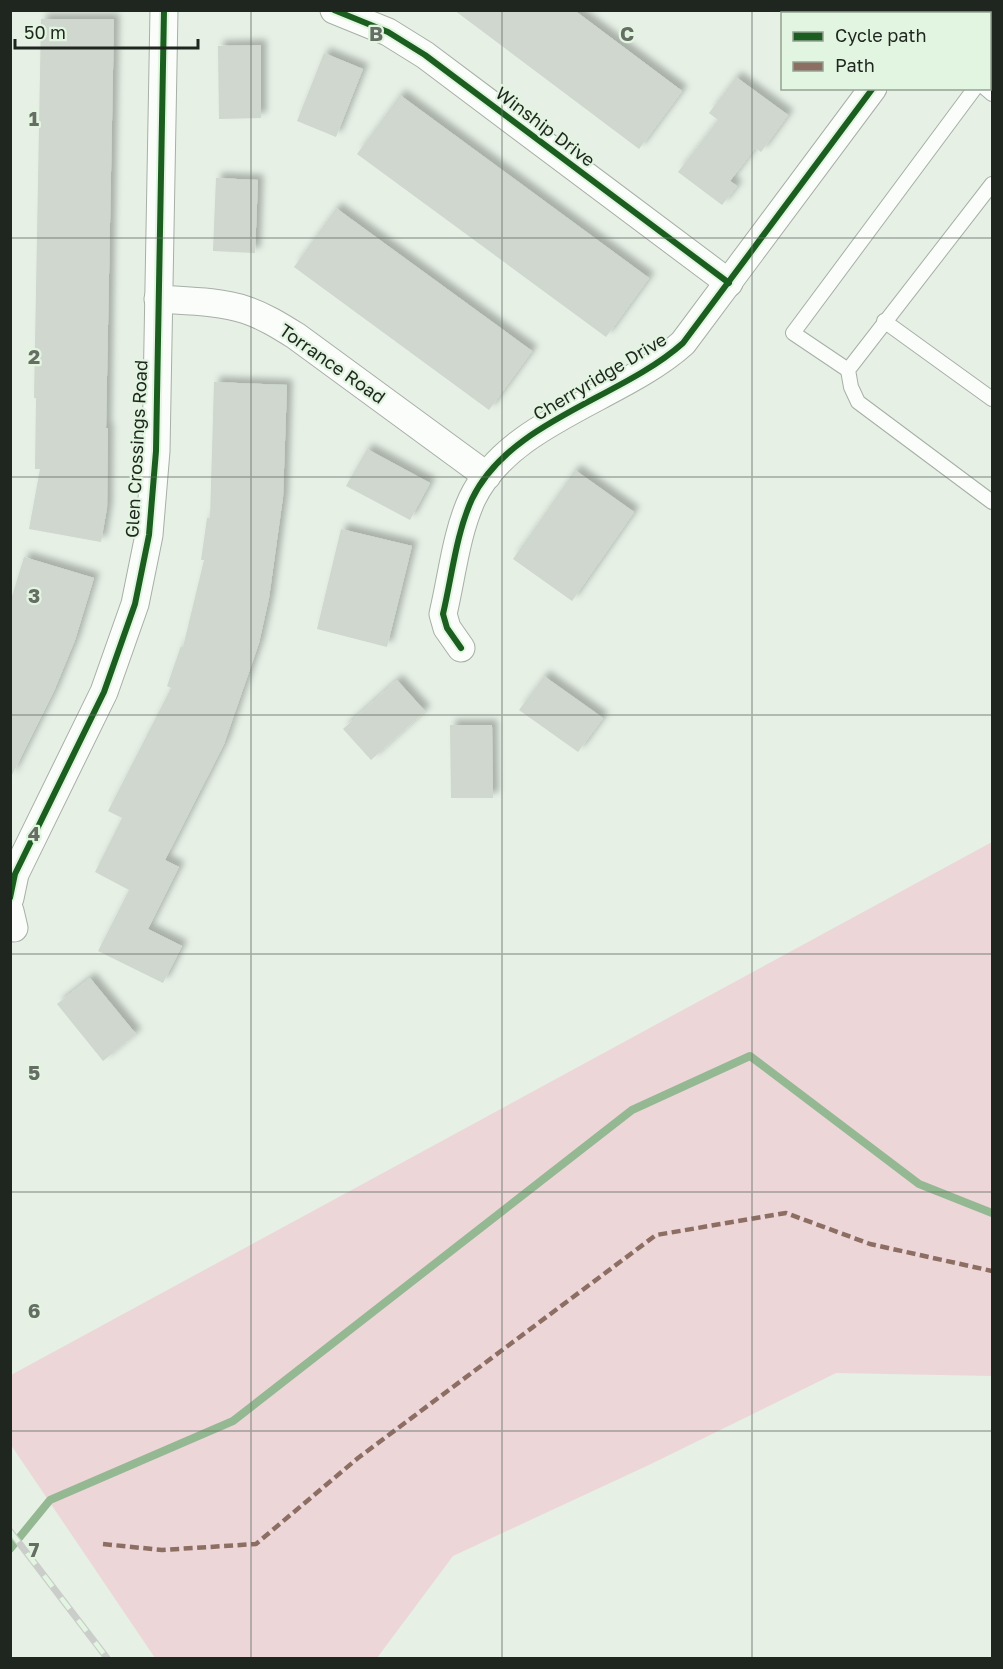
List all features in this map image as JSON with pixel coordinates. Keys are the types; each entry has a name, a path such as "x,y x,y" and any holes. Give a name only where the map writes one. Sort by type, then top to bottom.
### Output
{"street":[{"name":"Glen Crossings Road","path":"10,898 15,874 104,692 135,604 149,535 156,451 164,10"},
{"name":"Winship Drive","path":"334,10 388,32 425,55 729,283"},
{"name":"Cherryridge Drive","path":"461,648 447,628 443,614 464,519 473,497 487,476 505,456 532,434 670,355 683,343 872,90"},
{"name":"Torrance Road","path":"158,299 225,306 244,310 270,320 296,336 487,476"}],"lane":[{"path":"974,90 793,333 848,370 851,387 858,402 993,502"},
{"path":"848,370 993,184"},
{"path":"884,321 993,399"}],"shaded area":[{"path":"992,842 992,1376 836,1373 651,1464 453,1556 377,1658 155,1658 11,1445 11,1375"}],"building":[{"path":"454,10 574,10 682,91 639,149"},
{"path":"41,19 114,19 106,428 108,428 107,508 101,542 29,529 40,469 35,469 36,398 34,398"},
{"path":"261,45 261,118 219,119 218,46"},
{"path":"324,53 363,69 336,137 297,121"},
{"path":"736,77 788,115 761,152 755,148 730,181 737,186 722,205 678,172 718,120 709,113"},
{"path":"400,95 649,278 606,337 357,154"},
{"path":"216,178 258,180 255,253 213,251"},
{"path":"336,208 532,351 489,410 294,267"},
{"path":"214,382 287,385 283,497 269,598 259,643 224,744 165,860 179,867 148,929 182,946 163,983 98,951 129,890 95,872 122,818 108,811 171,688 167,686 181,646 183,647 204,560 201,560 207,518 210,518"},
{"path":"367,449 430,483 410,520 346,486"},
{"path":"575,470 634,512 572,601 513,559"},
{"path":"341,529 412,546 387,647 317,629"},
{"path":"24,557 94,578 75,640 54,691 10,779 10,603"},
{"path":"544,676 603,718 578,752 519,710"},
{"path":"397,680 425,711 371,760 343,729"},
{"path":"450,725 492,725 493,798 451,798"},
{"path":"90,978 136,1034 103,1061 57,1004"}],"waterway":[{"path":"10,1549 50,1500 233,1421 632,1110 750,1056 919,1184 992,1213"}],"railway":[{"path":"10,1531 107,1658"}],"marked path":[{"path":"103,1544 162,1550 256,1544 358,1458 656,1235 786,1213 870,1244 992,1271"}],"cycle path":[{"path":"10,898 15,874 104,692 135,604 149,535 156,451 164,10"},
{"path":"334,10 388,32 425,55 729,283"},
{"path":"461,648 447,628 443,614 458,541 467,512 472,499 489,472 512,449 539,430 630,380 683,343 872,90"}]}
